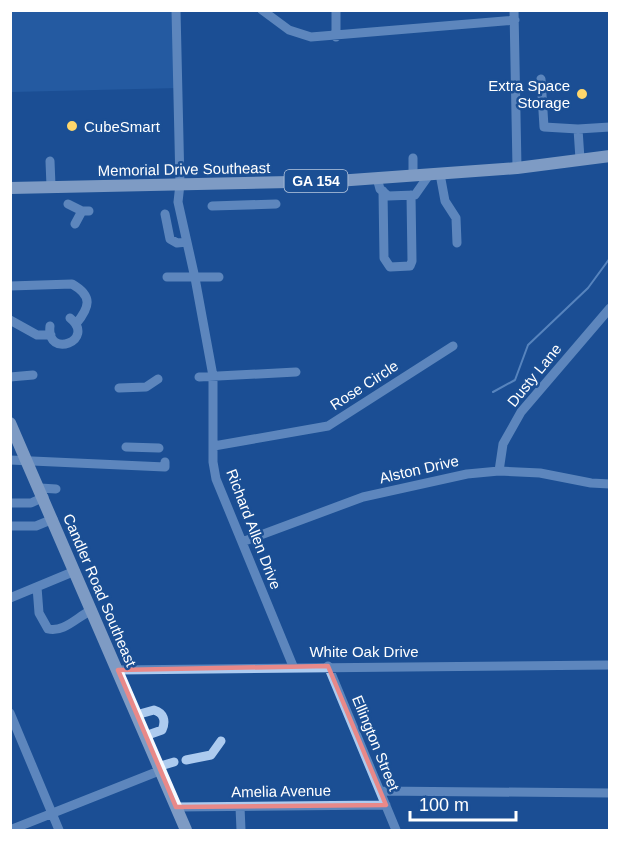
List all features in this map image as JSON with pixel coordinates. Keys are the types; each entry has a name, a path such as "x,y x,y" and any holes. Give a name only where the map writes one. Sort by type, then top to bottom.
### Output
{"main road":[{"name":"Memorial Drive Southeast","path":"10,188 434,175 517,168 609,156"},
{"name":"Candler Road Southeast","path":"10,423 42,492 186,831"}],"street":[{"name":"Richard Allen Drive","path":"176,10 180,184 177,195 213,376 213,462 216,479 293,666"},
{"path":"262,10 300,34 336,37 514,15 517,168"},
{"path":"336,10 336,37"},
{"path":"541,79 544,127 578,129 609,127"},
{"path":"578,129 580,159"},
{"path":"412,158 413,176"},
{"path":"50,161 51,186"},
{"path":"377,178 388,196 415,195 434,175 445,201 456,218 457,243"},
{"path":"383,191 384,258 390,267 395,268 410,266 412,261 411,195"},
{"path":"68,204 86,211 75,224"},
{"path":"212,206 276,204"},
{"path":"179,210 162,211 170,239 177,243 187,242"},
{"path":"167,277 219,277"},
{"path":"10,286 72,284 87,295 89,301 84,314 73,321 77,335 69,344 57,343 50,331 32,325"},
{"name":"Dusty Lane","path":"499,471 503,444 521,412 609,308"},
{"path":"10,315 37,335 50,331"},
{"name":"Rose Circle","path":"214,446 328,426 453,346"},
{"path":"199,377 296,372"},
{"path":"10,377 33,375"},
{"path":"119,388 146,387 158,379"},
{"path":"126,464 126,445 159,448"},
{"path":"10,460 57,466 106,468 126,464 165,466 165,462"},
{"name":"Alston Drive","path":"242,542 363,497 467,474 499,471 540,473 609,484"},
{"path":"10,503 31,502 42,492 56,489"},
{"path":"10,526 21,528 36,526 53,519"},
{"path":"10,598 75,572"},
{"path":"37,587 39,613 48,629 65,627 78,616 92,610"},
{"name":"White Oak Drive","path":"118,670 293,666 609,665"},
{"name":"Ellington Street","path":"328,666 396,831"},
{"path":"136,715 154,710 162,715 164,720 162,730 145,736"},
{"path":"10,713 59,831"},
{"path":"186,760 211,755 221,741"},
{"path":"10,830 174,762"},
{"path":"380,791 609,793"},
{"name":"Amelia Avenue","path":"176,807 386,805"},
{"path":"240,807 241,829"}],"highlighted area":[{"path":"328,666 386,805 240,807 176,807 118,670"}],"shaded area":[{"path":"10,11 176,11 178,88 11,92"}],"waterway":[{"path":"493,392 515,380 528,345 588,288 610,258"}],"place":[{"name":"Extra Space Storage","path":"582,94"},
{"name":"CubeSmart","path":"72,126"}]}
